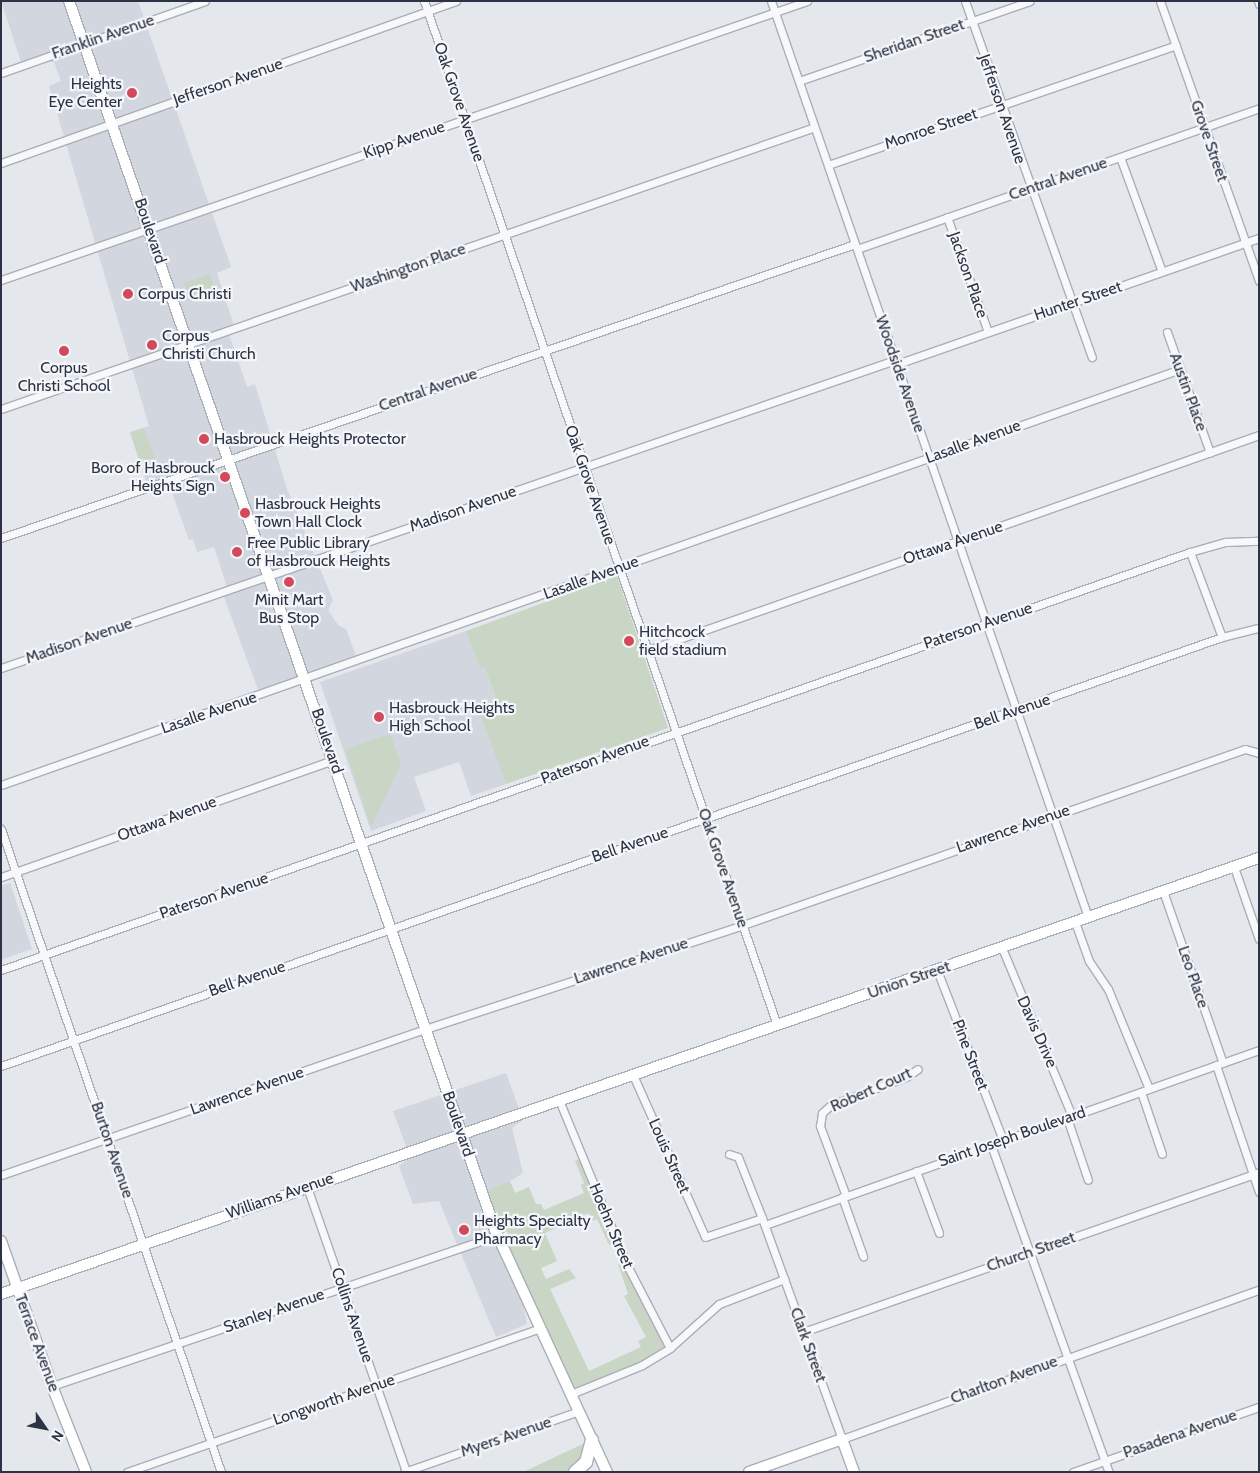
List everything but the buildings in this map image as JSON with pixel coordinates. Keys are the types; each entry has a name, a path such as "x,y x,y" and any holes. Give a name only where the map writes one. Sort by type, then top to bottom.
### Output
{"highway":[{"path":"575,1472 586,1462 592,1440"}],"street":[{"name":"Boulevard","path":"68,1 150,229 497,1235 608,1472"},
{"name":"Franklin Avenue","path":"1,73 205,1"},
{"name":"Oak Grove Avenue","path":"424,1 466,118 504,235 777,1025"},
{"name":"Jefferson Avenue","path":"1,163 456,1"},
{"name":"Woodside Avenue","path":"771,1 988,623 1088,917"},
{"name":"Kipp Avenue","path":"1,280 807,1"},
{"name":"Jefferson Avenue","path":"965,1 1030,189 1092,357"},
{"name":"Sheridan Street","path":"799,81 1030,1"},
{"name":"Grove Street","path":"1160,1 1259,281"},
{"name":"Monroe Street","path":"828,165 1176,45"},
{"name":"Central Avenue","path":"1,538 544,350 1030,189 1259,108"},
{"name":"Washington Place","path":"1,409 815,127"},
{"path":"1120,157 1162,272"},
{"name":"Jackson Place","path":"947,217 988,332"},
{"name":"Hunter Street","path":"896,362 1259,238"},
{"name":"Austin Place","path":"1166,332 1210,453"},
{"name":"Madison Avenue","path":"1,668 896,362"},
{"name":"Lasalle Avenue","path":"1,785 1180,369"},
{"name":"Ottawa Avenue","path":"648,650 1259,435"},
{"name":"Paterson Avenue","path":"1,970 1190,552 1226,542 1259,541"},
{"path":"1190,552 1222,637"},
{"name":"Bell Avenue","path":"1,1066 1222,637 1259,628"},
{"name":"Lawrence Avenue","path":"1,1176 425,1029 742,925 1245,749 1258,752"},
{"name":"Ottawa Avenue","path":"1,877 333,760"},
{"name":"Burton Avenue","path":"1,829 109,1140 221,1472"},
{"name":"Union Street","path":"559,1100 1259,858"},
{"path":"1234,867 1259,939"},
{"name":"Leo Place","path":"1163,891 1255,1173 1259,1192"},
{"path":"1075,922 1089,961 1108,989 1149,1089"},
{"name":"Davis Drive","path":"1002,948 1070,1117 1088,1180"},
{"name":"Pine Street","path":"937,970 1004,1140"},
{"name":"Saint Joseph Boulevard","path":"705,1237 844,1197 1259,1050"},
{"name":"Robert Court","path":"863,1256 820,1126 822,1113 831,1104 906,1077 918,1069"},
{"name":"Louis Street","path":"633,1075 705,1237"},
{"path":"1141,1092 1162,1154"},
{"name":"Williams Avenue","path":"1,1294 143,1243 559,1100"},
{"name":"Hoehn Street","path":"559,1100 628,1267 670,1348"},
{"path":"991,1145 1028,1253 1109,1472"},
{"name":"Clark Street","path":"729,1154 738,1157 854,1472"},
{"path":"916,1171 939,1233"},
{"name":"Church Street","path":"803,1332 1255,1173"},
{"name":"Collins Avenue","path":"308,1187 405,1472"},
{"name":"Stanley Avenue","path":"52,1386 497,1235"},
{"name":"Terrace Avenue","path":"1,1241 52,1386 86,1472"},
{"path":"572,1394 642,1365 670,1348 719,1304 784,1279"},
{"name":"Charlton Avenue","path":"749,1472 1066,1357 1259,1290"},
{"name":"Longworth Avenue","path":"127,1472 540,1328"},
{"name":"Pasadena Avenue","path":"1072,1472 1259,1407"},
{"name":"Myers Avenue","path":"405,1472 579,1411"}],"shaded area":[{"path":"1,1 138,1 231,267 217,273 233,323 230,337 247,387 255,384 287,489 333,600 328,610 338,625 346,629 358,661 260,695 224,597 226,584 214,547 197,552 193,539 189,540 170,487 146,481 130,432 149,426 49,86 61,81 54,62 21,62"},
{"path":"466,631 480,669 485,668 498,705 480,711 506,784 471,796 459,762 414,777 426,811 371,831 320,682"},
{"path":"10,883 32,949 1,960 1,886"},
{"path":"506,1073 523,1120 512,1128 523,1173 498,1189 527,1324 496,1337 439,1201 413,1204 399,1166 410,1157 393,1111"}],"green space":[{"path":"210,274 214,288 188,297 184,283"},
{"path":"144,428 156,462 142,467 130,433"},
{"path":"617,576 668,728 506,784 479,711 498,704 485,668 480,669 466,631"},
{"path":"390,734 401,764 371,827 345,749"},
{"path":"582,1158 617,1242 609,1245 597,1219 593,1221 589,1213 545,1233 557,1261 541,1268 546,1279 569,1269 576,1278 550,1289 589,1371 641,1347 638,1341 646,1337 624,1296 628,1294 618,1264 625,1261 670,1348 642,1365 571,1394 482,1193 510,1181 515,1193 529,1187 536,1204 541,1204 544,1210 584,1193 581,1185 584,1183 575,1161"},
{"path":"585,1443 582,1457 568,1472 523,1472"}],"place":[{"name":"Heights Eye Center","path":"132,93"},
{"name":"Corpus Christi","path":"128,294"},
{"name":"Corpus Christi Church","path":"152,345"},
{"name":"Corpus Christi School","path":"64,351"},
{"name":"Hasbrouck Heights Protector","path":"204,439"},
{"name":"Boro of Hasbrouck Heights Sign","path":"225,477"},
{"name":"Hasbrouck Heights Town Hall Clock","path":"245,513"},
{"name":"Free Public Library of Hasbrouck Heights","path":"237,552"},
{"name":"Minit Mart Bus Stop","path":"289,582"},
{"name":"Hitchcock field stadium","path":"629,641"},
{"name":"Hasbrouck Heights High School","path":"379,717"},
{"name":"Heights Specialty Pharmacy","path":"464,1230"}]}
